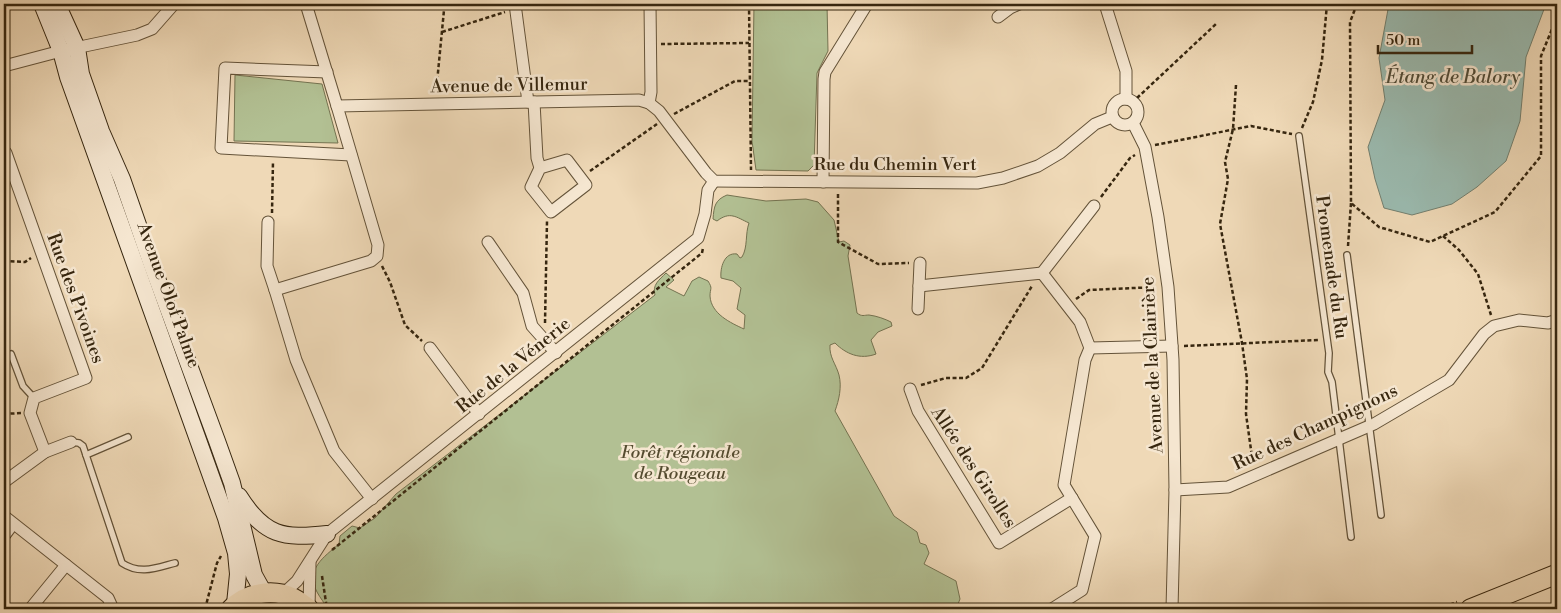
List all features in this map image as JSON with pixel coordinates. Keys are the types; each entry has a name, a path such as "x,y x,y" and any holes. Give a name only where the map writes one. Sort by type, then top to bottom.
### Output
{"main road":[{"name":"Avenue Olof Palme","path":"42,4 81,74 101,131 122,179 148,256 232,483 254,574 264,593"},
{"name":"Avenue Olof Palme","path":"57,4 69,50 68,77 226,518 236,552 238,574 233,607"},
{"path":"232,483 250,514 262,525 287,536 304,537 328,534"},
{"path":"1470,609 1557,574"},
{"path":"233,607 252,595 264,593 283,594 293,598 309,609"}],"street":[{"path":"4,66 137,35 152,29 174,4"},
{"path":"275,290 371,261 377,256 378,245 306,4"},
{"path":"650,4 650,103 659,111 714,181 751,181"},
{"path":"822,182 825,72 867,4"},
{"path":"998,18 1010,8 1019,4"},
{"path":"1105,4 1126,72 1130,100 1138,110 1138,115 1133,123 1121,125 1114,121 1111,112 1117,101 1130,100"},
{"path":"515,6 540,168 532,187 551,212 586,185 566,160 540,168"},
{"path":"327,72 225,68 221,148 351,154"},
{"name":"Avenue de Villemur","path":"337,106 639,100 650,103"},
{"name":"Rue du Chemin Vert","path":"751,181 977,183 1003,178 1038,166 1060,153 1095,124 1112,117"},
{"name":"Avenue de la Clairière","path":"1133,123 1145,148 1168,286 1172,346 1175,490 1172,609"},
{"name":"Rue des Pivoines","path":"4,153 6,153 86,378 34,398"},
{"path":"698,238 705,214 708,190 714,181"},
{"path":"919,286 1042,273 1094,206"},
{"path":"268,222 267,266 296,360 334,451 372,500"},
{"name":"Rue de la Vénerie","path":"283,594 297,581 328,534 698,238"},
{"path":"488,242 523,292 532,326 556,353"},
{"path":"918,309 920,263"},
{"path":"1042,273 1080,322 1090,348 1085,360 1064,485 1095,536 1082,590 1052,609"},
{"path":"1494,326 1519,320 1548,323 1557,320"},
{"name":"Rue des Champignons","path":"1175,490 1228,487 1370,425 1449,380 1484,334 1494,326"},
{"path":"1090,348 1172,346"},
{"path":"430,348 480,414"},
{"name":"Allée des Girolles","path":"910,389 918,411 999,543 1072,498"},
{"path":"34,398 30,413 45,452"},
{"path":"4,482 45,452 71,442"},
{"path":"4,516 108,598 113,609"},
{"path":"4,536 13,524"},
{"path":"309,609 310,563"},
{"path":"30,609 66,565"}],"lane":[{"name":"Promenade du Ru","path":"1299,136 1329,353 1328,372 1332,382 1352,537"},
{"name":"Promenade du Ru","path":"1347,255 1381,515"},
{"path":"11,354 23,386 34,398"},
{"path":"86,455 128,437"},
{"path":"71,442 79,442 83,446 122,563 134,570 144,571 175,563"}],"path":[{"path":"435,104 443,4"},
{"path":"749,4 751,181"},
{"path":"1094,206 1130,158 1145,148 1251,126 1299,136 1313,102 1322,60 1327,4"},
{"path":"1347,255 1351,203 1350,22 1357,4"},
{"path":"442,32 515,6"},
{"path":"1351,203 1378,227 1430,242 1495,212 1541,156 1541,56 1557,17"},
{"path":"1130,100 1142,92 1216,24"},
{"path":"650,44 749,43"},
{"path":"580,178 664,119 736,81 750,81"},
{"path":"1236,85 1233,129 1225,162 1228,178 1220,224 1247,380 1246,414 1254,476"},
{"path":"268,222 272,214 273,159 275,150"},
{"path":"838,182 838,242 878,264 920,263"},
{"path":"545,324 547,222 551,212"},
{"path":"1443,236 1459,250 1478,274 1494,326"},
{"path":"327,553 702,254 703,245 698,238"},
{"path":"4,261 24,262 42,254"},
{"path":"377,256 390,282 405,325 430,348"},
{"path":"910,389 931,381 946,378 966,378 982,368 1032,285 1042,273"},
{"path":"1066,305 1089,290 1168,286"},
{"path":"1172,346 1327,340"},
{"path":"4,414 30,413"},
{"path":"322,573 327,609"}],"green space":[{"path":"754,4 827,4 828,51 817,73 814,165 808,171 756,170 752,141"},
{"path":"235,75 322,84 338,143 234,141"},
{"name":"Forêt régionale de Rougeau","path":"727,195 766,201 806,199 818,202 834,220 839,242 844,241 850,245 848,256 857,313 884,319 891,322 892,326 878,332 871,340 876,354 870,356 854,355 835,343 830,345 840,384 839,398 835,411 894,516 917,532 920,543 926,545 929,553 924,564 956,581 960,599 956,609 327,609 317,592 313,577 318,564 339,544 340,536 352,526 360,528 375,518 396,494 655,295 655,285 666,273 674,280 666,287 684,296 692,281 699,277 708,281 711,287 711,302 714,308 722,317 744,329 745,315 737,309 741,288 733,281 721,278 721,274 722,265 729,255 737,254 740,258 742,257 749,223 733,216 726,216 717,221 713,219 716,204"}],"water":[{"name":"Étang de Balory","path":"1389,4 1546,4 1526,57 1520,121 1506,161 1477,187 1452,204 1412,215 1384,208 1368,147 1385,100 1379,58"}]}
